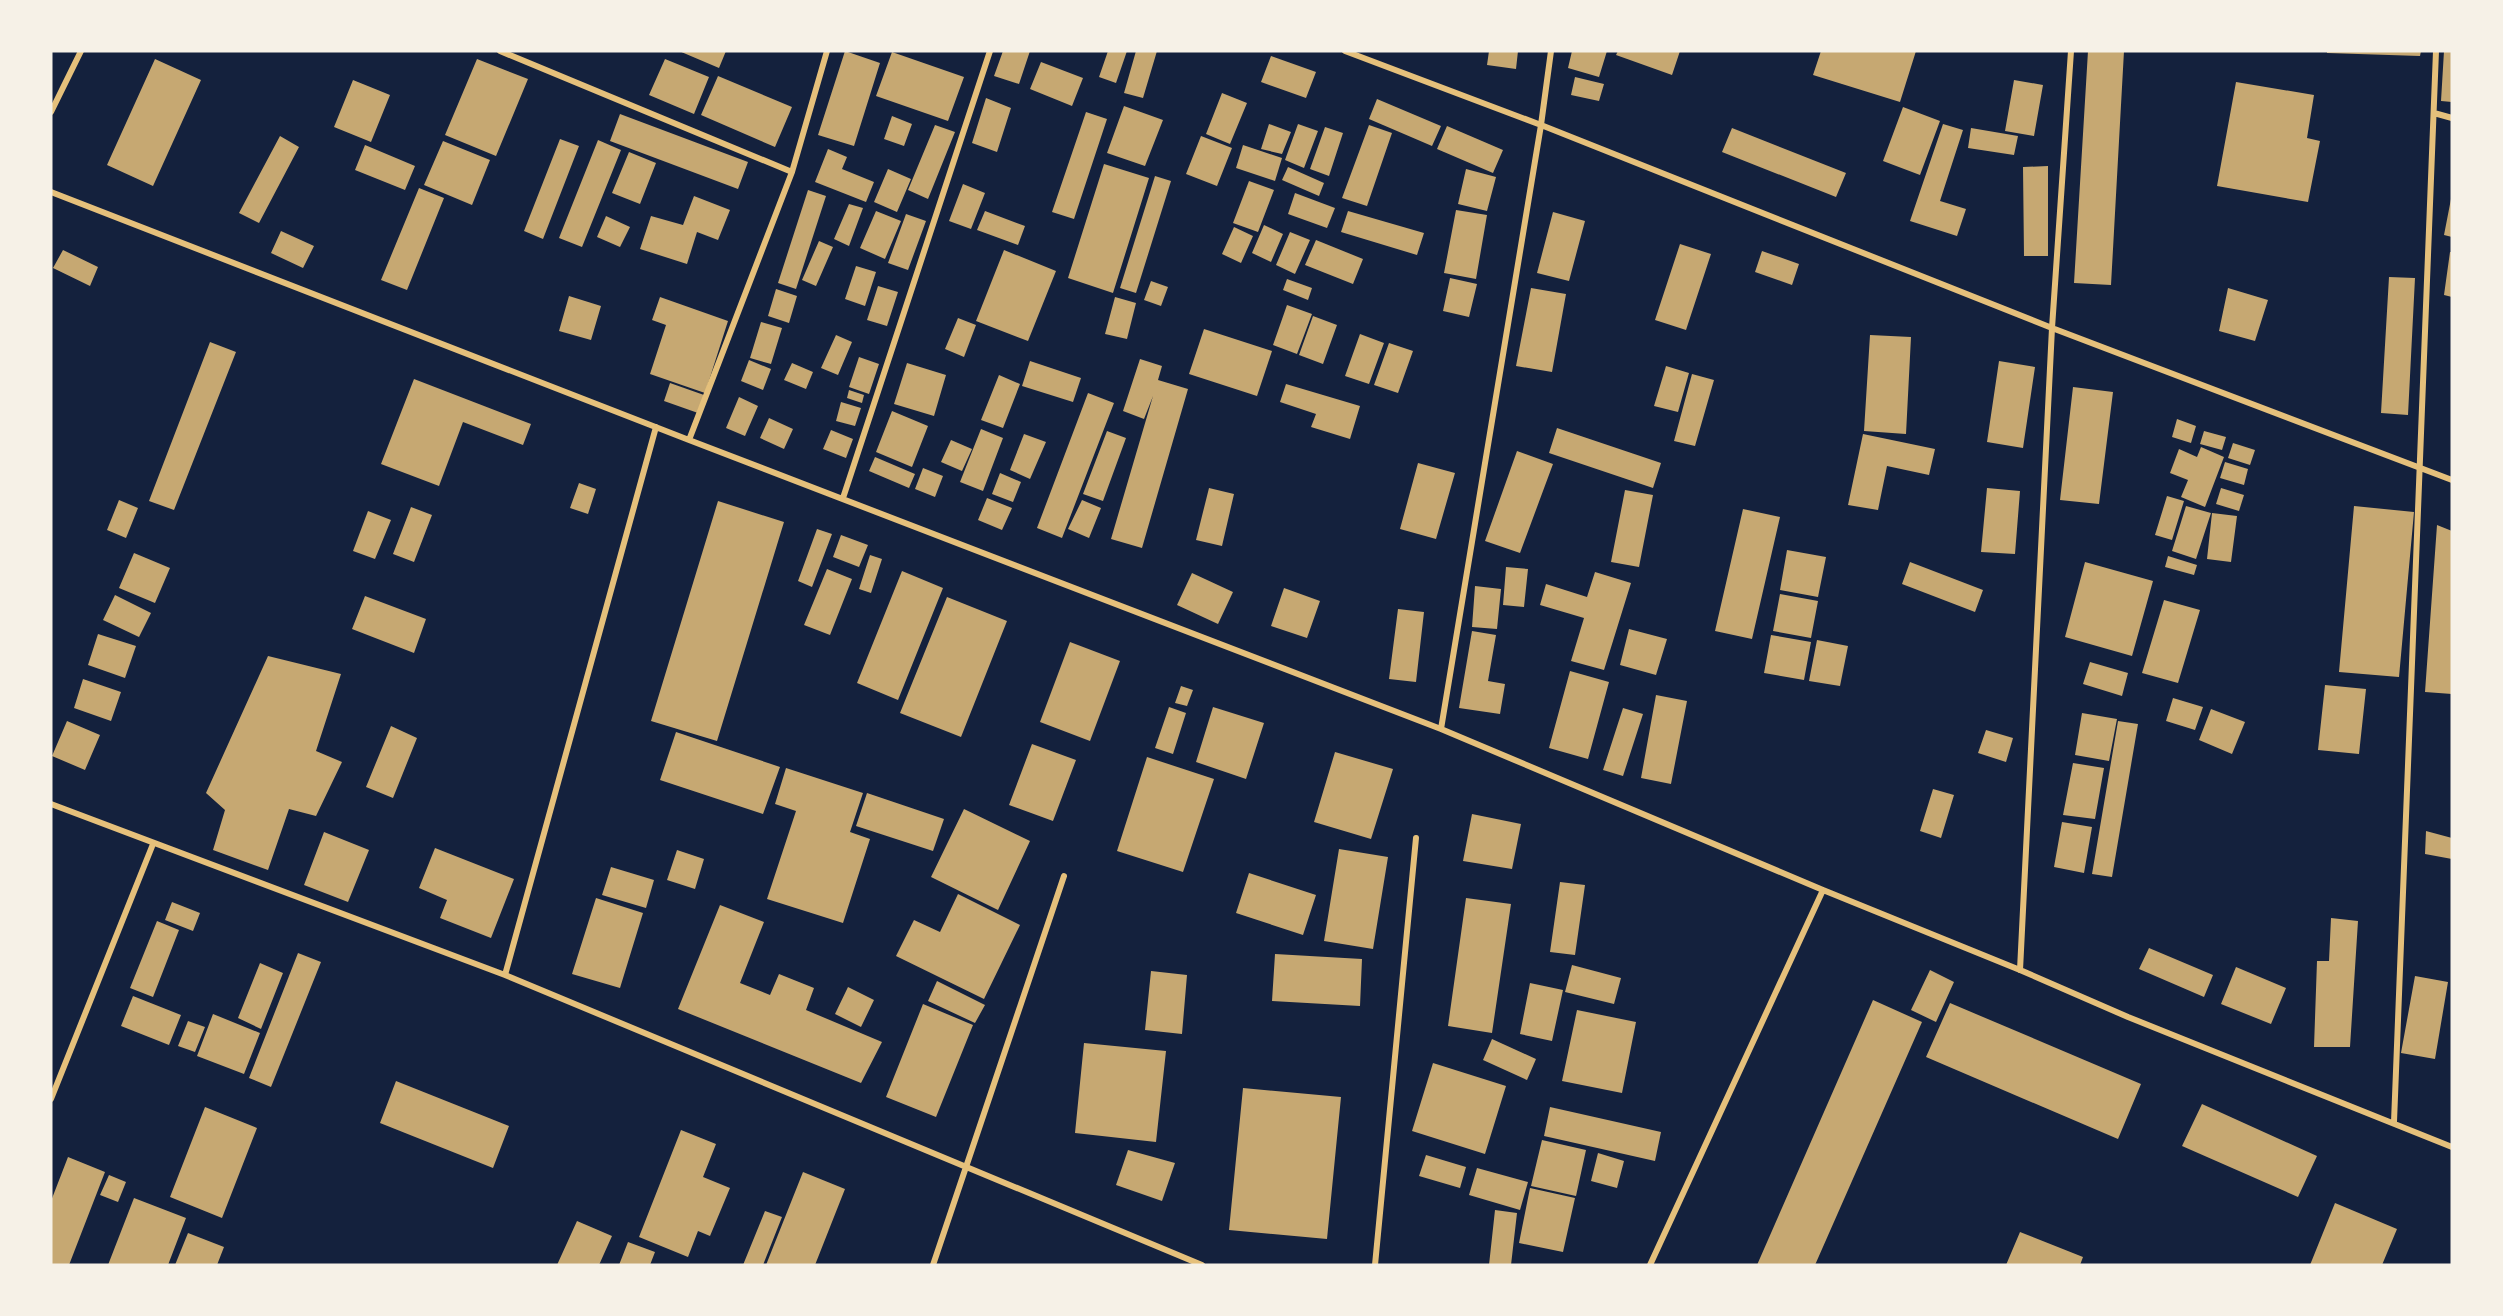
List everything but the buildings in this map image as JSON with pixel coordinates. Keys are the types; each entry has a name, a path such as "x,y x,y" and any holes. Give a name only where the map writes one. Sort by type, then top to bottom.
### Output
{"street":[{"path":"51,112 81,51"},
{"path":"500,51 792,172"},
{"path":"689,440 792,172 827,51"},
{"path":"843,498 990,51"},
{"path":"1345,51 1541,125 2052,328 2452,480"},
{"path":"1441,729 1541,125 1551,51"},
{"path":"2020,970 2052,328 2071,51"},
{"path":"2394,1122 2436,51"},
{"path":"2434,113 2452,118"},
{"path":"51,192 1441,729 2128,1017 2452,1147"},
{"path":"505,975 656,427"},
{"path":"51,804 505,975 1203,1265"},
{"path":"1375,1265 1416,838"},
{"path":"51,1099 153,844"},
{"path":"933,1265 1064,876"},
{"path":"1650,1265 1823,890"}]}
